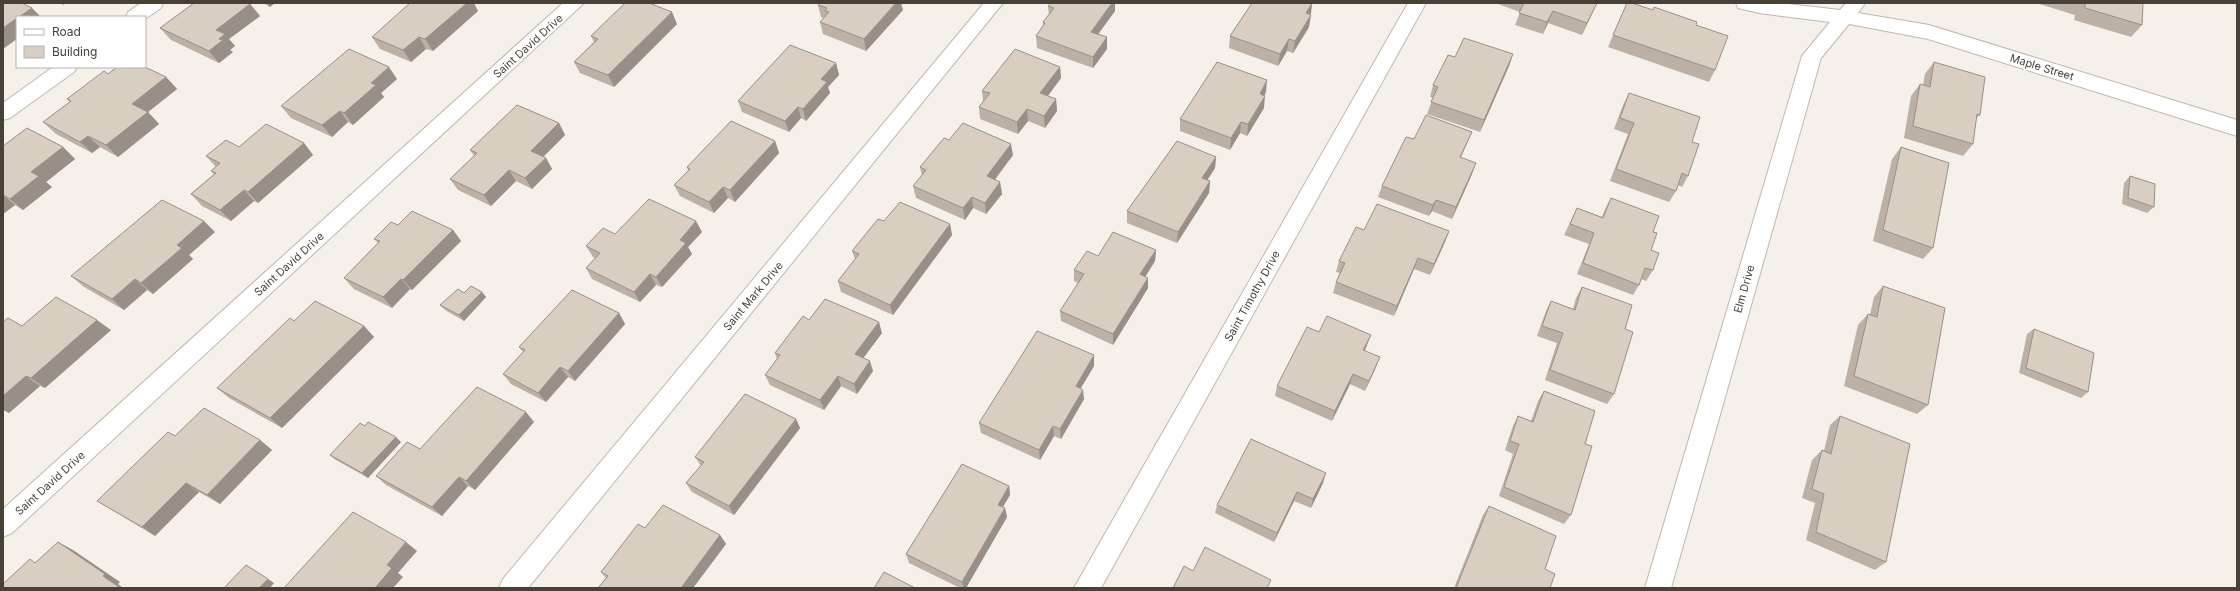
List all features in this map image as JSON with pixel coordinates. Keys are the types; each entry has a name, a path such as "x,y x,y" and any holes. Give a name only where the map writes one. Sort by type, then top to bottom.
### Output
{"street":[{"path":"136,16 154,3"},
{"name":"Saint David Drive","path":"3,525 575,3"},
{"name":"Saint Mark Drive","path":"512,588 994,3"},
{"name":"Saint Timothy Drive","path":"1087,588 1417,3"},
{"name":"Maple Street","path":"1745,3 1759,7 1850,10 1929,32 2237,128"},
{"name":"Elm Drive","path":"1658,588 1812,56 1850,10"},
{"path":"3,113 65,68"}],"building":[{"path":"3,3 22,3 32,8 20,16 16,16 16,19 3,28"},
{"path":"194,3 250,4 216,30 225,34 219,39 223,40 209,51 160,28"},
{"path":"410,3 467,3 425,39 419,37 403,50 372,37"},
{"path":"625,3 649,3 672,12 608,75 574,62 598,39 591,36"},
{"path":"820,3 896,3 864,39 820,22 829,12 825,11 827,8 818,5"},
{"path":"1051,3 1112,3 1091,32 1107,37 1093,57 1036,36 1045,23 1043,22 1054,8 1048,6"},
{"path":"1252,3 1312,3 1306,13 1311,15 1295,41 1289,39 1280,54 1230,36"},
{"path":"1524,3 1597,3 1587,23 1553,11 1547,22 1519,13"},
{"path":"1627,3 1632,3 1653,10 1654,7 1697,22 1696,25 1728,36 1715,70 1613,35"},
{"path":"2085,3 2143,3 2142,25 2085,8"},
{"path":"1464,38 1513,54 1484,120 1431,102 1438,87 1433,85 1448,55 1455,57"},
{"path":"790,45 836,63 821,79 827,82 803,109 798,107 785,121 738,101"},
{"path":"349,49 389,67 371,83 376,85 344,113 340,111 322,125 281,106"},
{"path":"1015,49 1060,67 1040,93 1056,99 1044,116 1027,109 1017,122 979,107 990,93 982,91"},
{"path":"1217,62 1267,80 1260,94 1265,96 1248,124 1241,122 1231,138 1180,119"},
{"path":"1934,62 1985,77 1980,115 1977,114 1973,144 1913,126 1920,84 1930,87"},
{"path":"146,67 166,77 132,104 148,112 106,145 88,136 80,142 43,122 71,101 67,99 104,71 108,74 116,68"},
{"path":"1629,93 1700,117 1692,142 1699,144 1688,176 1682,173 1676,191 1616,169 1634,123 1620,118"},
{"path":"517,105 559,123 531,151 546,158 525,178 509,170 484,195 450,179 477,153 470,150"},
{"path":"1426,115 1472,132 1460,157 1476,163 1456,207 1436,200 1433,205 1382,186 1406,137 1414,139"},
{"path":"731,121 775,141 730,190 723,187 709,202 674,185 690,169 687,167"},
{"path":"963,123 1011,144 987,176 1000,182 985,203 972,197 963,208 913,186 926,170 920,167 944,138 949,140"},
{"path":"266,124 304,143 248,192 244,190 220,210 191,194 216,173 211,171 220,163 206,156 226,140 239,147"},
{"path":"27,128 63,147 31,172 39,176 10,199 3,195 3,146"},
{"path":"1177,141 1216,157 1202,178 1210,181 1178,232 1127,211"},
{"path":"1901,147 1949,163 1933,248 1883,230"},
{"path":"2130,176 2155,184 2154,207 2128,198"},
{"path":"1611,198 1659,216 1653,232 1657,233 1651,250 1659,253 1653,270 1645,268 1639,285 1583,263 1594,233 1570,224 1577,208 1603,218"},
{"path":"649,199 696,221 680,240 686,243 656,277 650,274 634,292 586,268 600,253 586,246 603,228 615,234"},
{"path":"162,200 204,221 177,245 182,248 141,283 135,279 112,299 71,276"},
{"path":"900,202 950,224 890,305 838,281 859,254 852,251 878,219 884,221"},
{"path":"1377,204 1449,231 1434,264 1418,258 1397,306 1336,282 1345,263 1339,261 1356,227 1364,230"},
{"path":"412,211 453,230 403,280 401,279 383,297 344,278 380,241 374,239 391,222 398,225"},
{"path":"1113,232 1156,250 1140,274 1148,278 1113,334 1060,311 1084,274 1074,270 1087,251 1098,256"},
{"path":"471,286 482,292 459,315 440,305 458,289 464,293"},
{"path":"1883,286 1945,308 1928,405 1854,376 1868,314 1877,317"},
{"path":"1582,287 1632,305 1625,329 1633,332 1614,394 1550,370 1563,333 1542,326 1551,301 1575,310"},
{"path":"572,290 619,313 568,371 560,367 538,393 503,374 525,350 519,347"},
{"path":"56,297 97,320 31,378 26,376 3,396 3,322 8,318 22,326"},
{"path":"825,299 879,322 855,354 870,361 854,384 838,376 820,400 765,375 780,355 775,353 803,316 809,320"},
{"path":"315,301 364,326 270,418 217,388 290,318 294,321"},
{"path":"1327,316 1371,335 1363,350 1380,357 1369,381 1353,374 1335,411 1277,386 1307,327 1319,332"},
{"path":"2034,329 2094,353 2088,392 2026,368"},
{"path":"1037,331 1094,355 1076,386 1083,390 1060,429 1053,426 1039,450 979,423"},
{"path":"477,387 526,412 466,481 459,477 432,507 376,476 407,442 420,449"},
{"path":"1544,391 1595,411 1585,444 1592,446 1571,515 1504,487 1519,444 1510,441 1518,416 1533,422"},
{"path":"745,394 796,419 729,506 686,483 704,462 695,457"},
{"path":"204,408 260,440 207,495 186,483 142,527 97,501 168,432 175,436"},
{"path":"1840,416 1910,444 1886,562 1816,532 1824,494 1812,489 1822,450 1831,454"},
{"path":"368,422 396,437 362,473 330,455 360,423 365,426"},
{"path":"1251,439 1326,473 1313,499 1297,492 1277,533 1217,505"},
{"path":"962,464 1009,486 998,505 1005,508 962,582 906,554"},
{"path":"663,505 720,535 681,588 598,588 608,576 601,572 638,524 645,528"},
{"path":"1489,506 1556,536 1545,569 1555,574 1550,588 1456,588"},
{"path":"353,512 406,542 387,565 392,568 375,588 284,588"},
{"path":"58,542 105,574 103,576 119,587 3,588 3,584 30,559 35,563"},
{"path":"1205,547 1271,580 1267,588 1173,588 1184,566 1193,571"},
{"path":"246,565 268,579 259,588 224,588"},
{"path":"884,572 915,588 874,588"}]}
